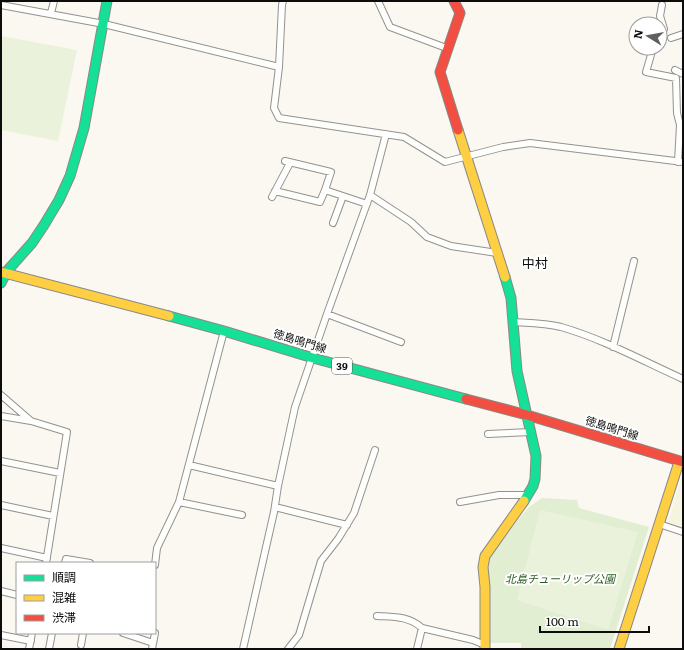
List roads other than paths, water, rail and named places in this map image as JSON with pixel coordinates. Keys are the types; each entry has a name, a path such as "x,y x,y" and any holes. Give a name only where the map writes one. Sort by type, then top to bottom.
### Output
{"street":[{"path":"51,13 54,1"},
{"path":"1,283 3,273 32,241 50,214 65,188 75,164 83,135 107,1"},
{"path":"283,1 279,67 274,108 279,118 404,137 445,162 503,147 530,143 681,162 680,125 677,113 676,78 646,72 651,56"},
{"path":"378,1 390,27 448,50"},
{"path":"454,1 460,13 440,72 511,298 517,370 536,456 535,479 533,486 485,556 483,567 485,647"},
{"path":"1,5 51,13 104,24 279,67"},
{"path":"660,16 662,5"},
{"path":"670,38 683,34"},
{"path":"675,70 683,74"},
{"path":"243,649 275,507 295,407 370,195 386,134"},
{"path":"288,162 331,172 326,190 320,202 273,194 288,162"},
{"path":"326,190 367,204"},
{"path":"370,195 411,222 427,237 451,246 497,253"},
{"path":"333,223 343,196"},
{"path":"613,347 634,261"},
{"name":"徳島鳴門線","path":"3,273 224,331 313,358 527,415 681,462"},
{"path":"327,314 402,342"},
{"path":"512,322 534,323 560,327 613,347 683,379"},
{"path":"155,562 157,548 179,502 224,331"},
{"path":"1,394 31,421"},
{"path":"1,416 31,421 67,432 52,516 46,560 1,548"},
{"path":"488,434 530,432"},
{"path":"288,649 299,635 321,560 354,513 375,450"},
{"path":"1,460 60,473"},
{"path":"619,649 659,524 681,462"},
{"path":"189,465 278,486"},
{"path":"460,502 499,495 528,495"},
{"path":"179,502 242,515"},
{"path":"1,505 52,516"},
{"path":"275,507 347,525"},
{"path":"659,524 683,532"},
{"path":"65,562 66,559 84,562"},
{"path":"1,591 16,595"},
{"path":"377,616 401,618 415,622 422,628 473,640 485,647"},
{"path":"417,649 422,628"},
{"path":"29,649 32,634"},
{"path":"49,649 52,634"},
{"path":"81,645 83,634"},
{"path":"125,634 152,646 155,634"},
{"path":"1,635 31,641"}],"district":[{"name":"中村","path":"535,263"}],"park label":[{"name":"北島チューリップ公園","path":"560,579"}]}
